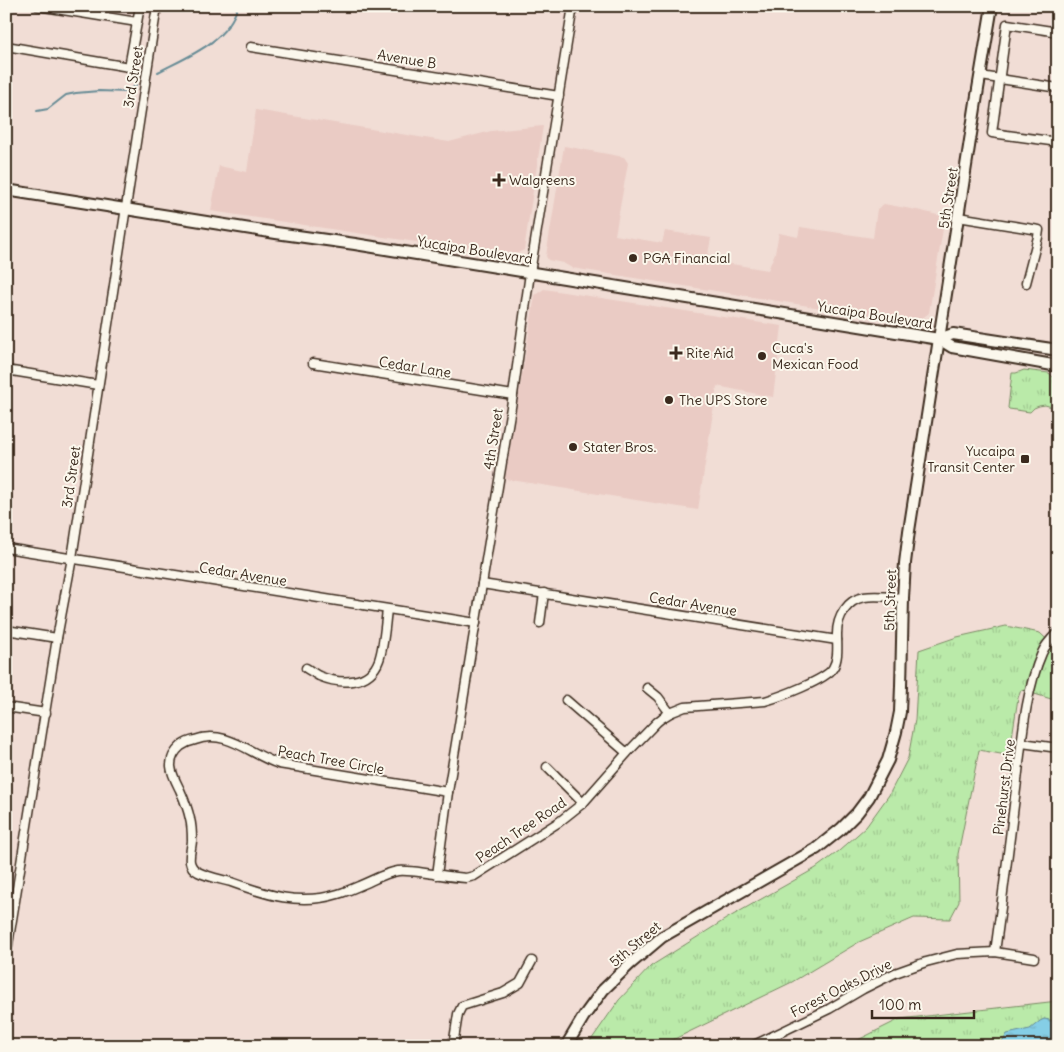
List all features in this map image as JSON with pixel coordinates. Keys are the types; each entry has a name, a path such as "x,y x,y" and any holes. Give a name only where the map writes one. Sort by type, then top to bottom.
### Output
{"main road":[{"name":"5th Street","path":"566,1046 584,1016 603,990 662,937 816,849 841,829 863,805 880,778 888,760 900,712 903,598 909,531 992,6"},
{"name":"Yucaipa Boulevard","path":"6,190 939,339 952,347 1058,366"},
{"name":"Yucaipa Boulevard","path":"939,339 953,334 1058,350"}],"street":[{"path":"38,6 137,22"},
{"path":"6,46 129,67 144,32 137,22 140,6"},
{"name":"3rd Street","path":"7,951 8,932 72,558 125,209 144,32 157,6"},
{"name":"4th Street","path":"437,875 448,792 513,395 530,273 573,6"},
{"path":"1058,32 1007,24 992,132 1058,142"},
{"name":"Avenue B","path":"251,47 559,96"},
{"path":"981,76 1058,88"},
{"path":"958,217 1039,230 1026,284"},
{"name":"Cedar Lane","path":"313,363 513,395"},
{"path":"6,370 98,385"},
{"name":"Cedar Avenue","path":"6,548 476,624"},
{"name":"Cedar Avenue","path":"482,584 837,640"},
{"path":"540,623 544,593"},
{"name":"Peach Tree Road","path":"437,875 466,878 474,876 559,822 583,803 627,753 657,722 670,713 685,707 765,701 821,678 833,668 836,662 838,647 837,631 841,615 848,605 862,597 903,598"},
{"path":"306,668 318,676 335,680 354,681 366,677 379,661 387,610"},
{"path":"6,630 58,638"},
{"name":"Pinehurst Drive","path":"995,952 1022,743 1033,679 1042,652 1052,637 1058,632"},
{"path":"647,688 658,697 670,713"},
{"path":"566,700 627,753"},
{"path":"6,707 46,712"},
{"name":"Peach Tree Circle","path":"437,875 410,870 396,871 334,895 297,900 270,895 199,872 190,865 192,841 190,819 181,792 173,778 170,762 182,746 200,738 211,736 240,744 267,761 279,764 448,792"},
{"path":"1022,743 1058,748"},
{"path":"547,767 583,803"},
{"name":"Forest Oaks Drive","path":"752,1046 829,1009 895,973 926,962 957,954 995,952 1034,958"},
{"path":"453,1046 458,1014 462,1006 503,993 520,982 532,962"}],"shaded area":[{"path":"256,110 449,142 491,131 543,126 524,250 516,254 463,246 456,248 211,211 219,166 247,172"},
{"path":"564,146 624,157 628,163 615,235 662,243 665,231 711,238 707,260 768,270 775,253 779,233 798,237 800,227 873,238 877,209 884,204 945,217 929,313 920,320 885,315 883,318 572,268 563,263 548,260 546,256"},
{"path":"544,289 782,326 773,397 717,386 698,510 505,479 535,295"}],"green space":[{"path":"1024,370 1049,373 1056,378 1057,404 1052,407 1039,406 1030,412 1008,408 1012,373"},
{"path":"1006,626 1040,633 1056,648 1058,646 1058,701 1021,690 1011,744 1008,744 1006,755 979,750 958,854 959,902 950,919 914,918 859,942 792,982 660,1046 587,1046 619,1000 651,966 726,919 816,868 866,827 889,795 908,758 915,720 919,650 957,637"},
{"path":"1058,1001 1058,1046 846,1046 900,1019"}],"water":[{"path":"1044,1019 1058,1023 1058,1046 1000,1046 1007,1034 1030,1029"}],"waterway":[{"path":"158,72 194,54 216,38 233,19 238,6"},
{"path":"37,111 48,109 66,95 99,91 128,92 136,85"}],"place":[{"name":"Walgreens","path":"499,180"},
{"name":"PGA Financial","path":"633,258"},
{"name":"Rite Aid","path":"676,353"},
{"name":"Cuca's Mexican Food","path":"762,356"},
{"name":"The UPS Store","path":"669,400"},
{"name":"Stater Bros.","path":"573,447"},
{"name":"Yucaipa Transit Center","path":"1025,459"}]}
